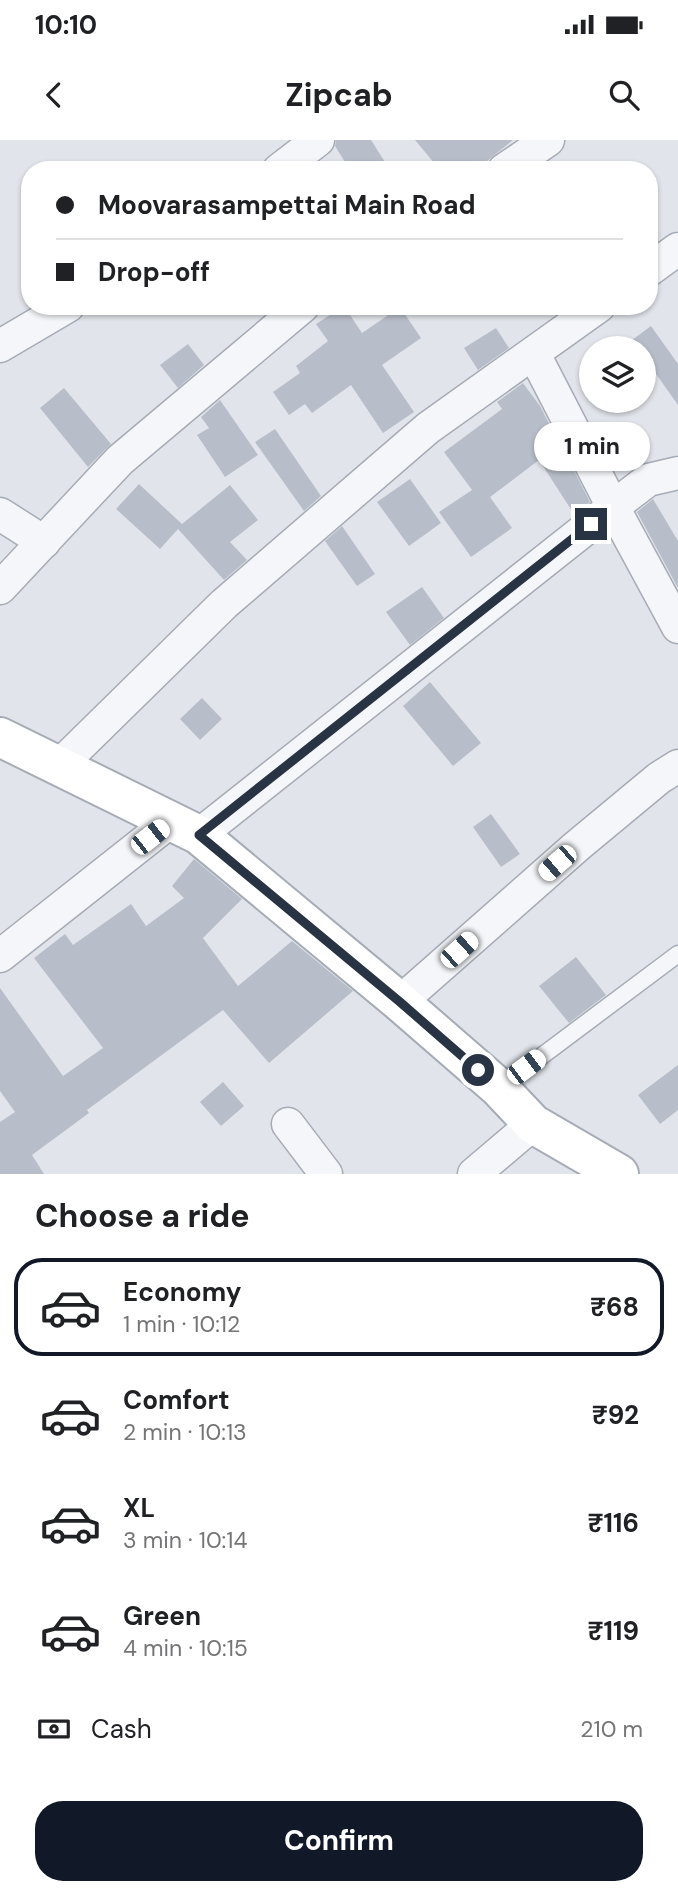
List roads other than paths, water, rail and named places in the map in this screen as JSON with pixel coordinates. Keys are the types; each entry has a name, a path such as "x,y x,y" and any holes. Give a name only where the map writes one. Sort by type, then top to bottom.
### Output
{"street":[{"path":"291,161 318,140"},
{"path":"517,161 548,140"},
{"path":"658,263 678,249"},
{"path":"0,346 53,315"},
{"path":"0,588 120,460 292,315"},
{"path":"59,766 224,604 428,428 587,315"},
{"path":"534,354 678,627"},
{"path":"0,956 185,827 648,480 678,473"},
{"path":"0,514 44,542"},
{"path":"0,737 185,827 400,1002 499,1088 533,1124 619,1174"},
{"path":"400,1002 577,846 659,778 678,766"},
{"path":"288,1124 326,1174"},
{"path":"474,1174 533,1124"}],"lane":[{"path":"499,1088 678,954"}]}
